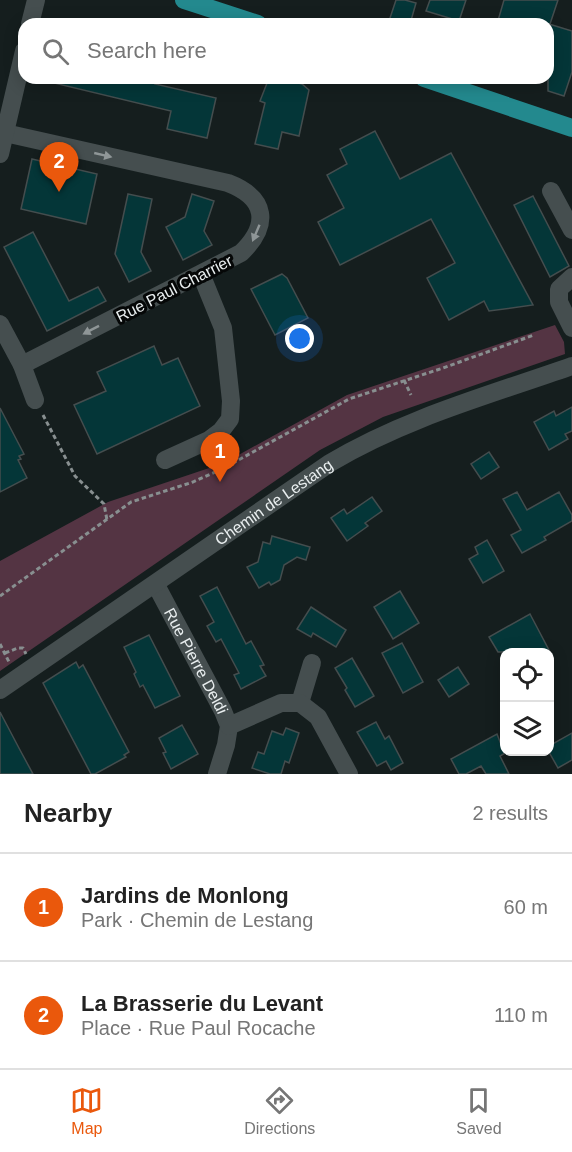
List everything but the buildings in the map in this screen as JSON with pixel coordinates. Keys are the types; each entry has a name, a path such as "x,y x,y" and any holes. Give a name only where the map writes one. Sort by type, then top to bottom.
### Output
{"main road":[{"path":"184,0 240,18"},
{"path":"442,84 572,128"}],"street":[{"path":"32,18 36,0"},
{"path":"0,154 18,77"},
{"name":"Rue Paul Charrier","path":"5,133 228,183 242,188 252,198 260,212 260,227 254,241 241,254 22,365"},
{"path":"551,191 570,222"},
{"path":"165,460 208,440 221,431 230,419 231,400 223,328 201,274"},
{"path":"572,277 559,289 559,302 572,328"},
{"path":"0,324 22,365 35,400"},
{"name":"Chemin de Lestang","path":"0,690 156,585 330,463 360,445 401,426 572,366"},
{"name":"Rue Pierre Deldi","path":"156,585 229,726 226,745 216,774"},
{"path":"300,703 312,663"},
{"path":"229,726 281,703 300,703 318,717 349,774"}],"path":[{"path":"0,596 131,502 193,482 224,468 349,399 534,335"},
{"path":"405,380 411,394"},
{"path":"35,400 75,476 104,504 107,519"}],"shaded area":[{"path":"555,325 564,342 565,354 383,417 320,450 0,671 0,561 108,502 224,463 347,395"}],"place":[{"name":"La Brasserie du Levant","path":"59,192"},
{"name":"Jardins de Monlong","path":"220,482"}]}
